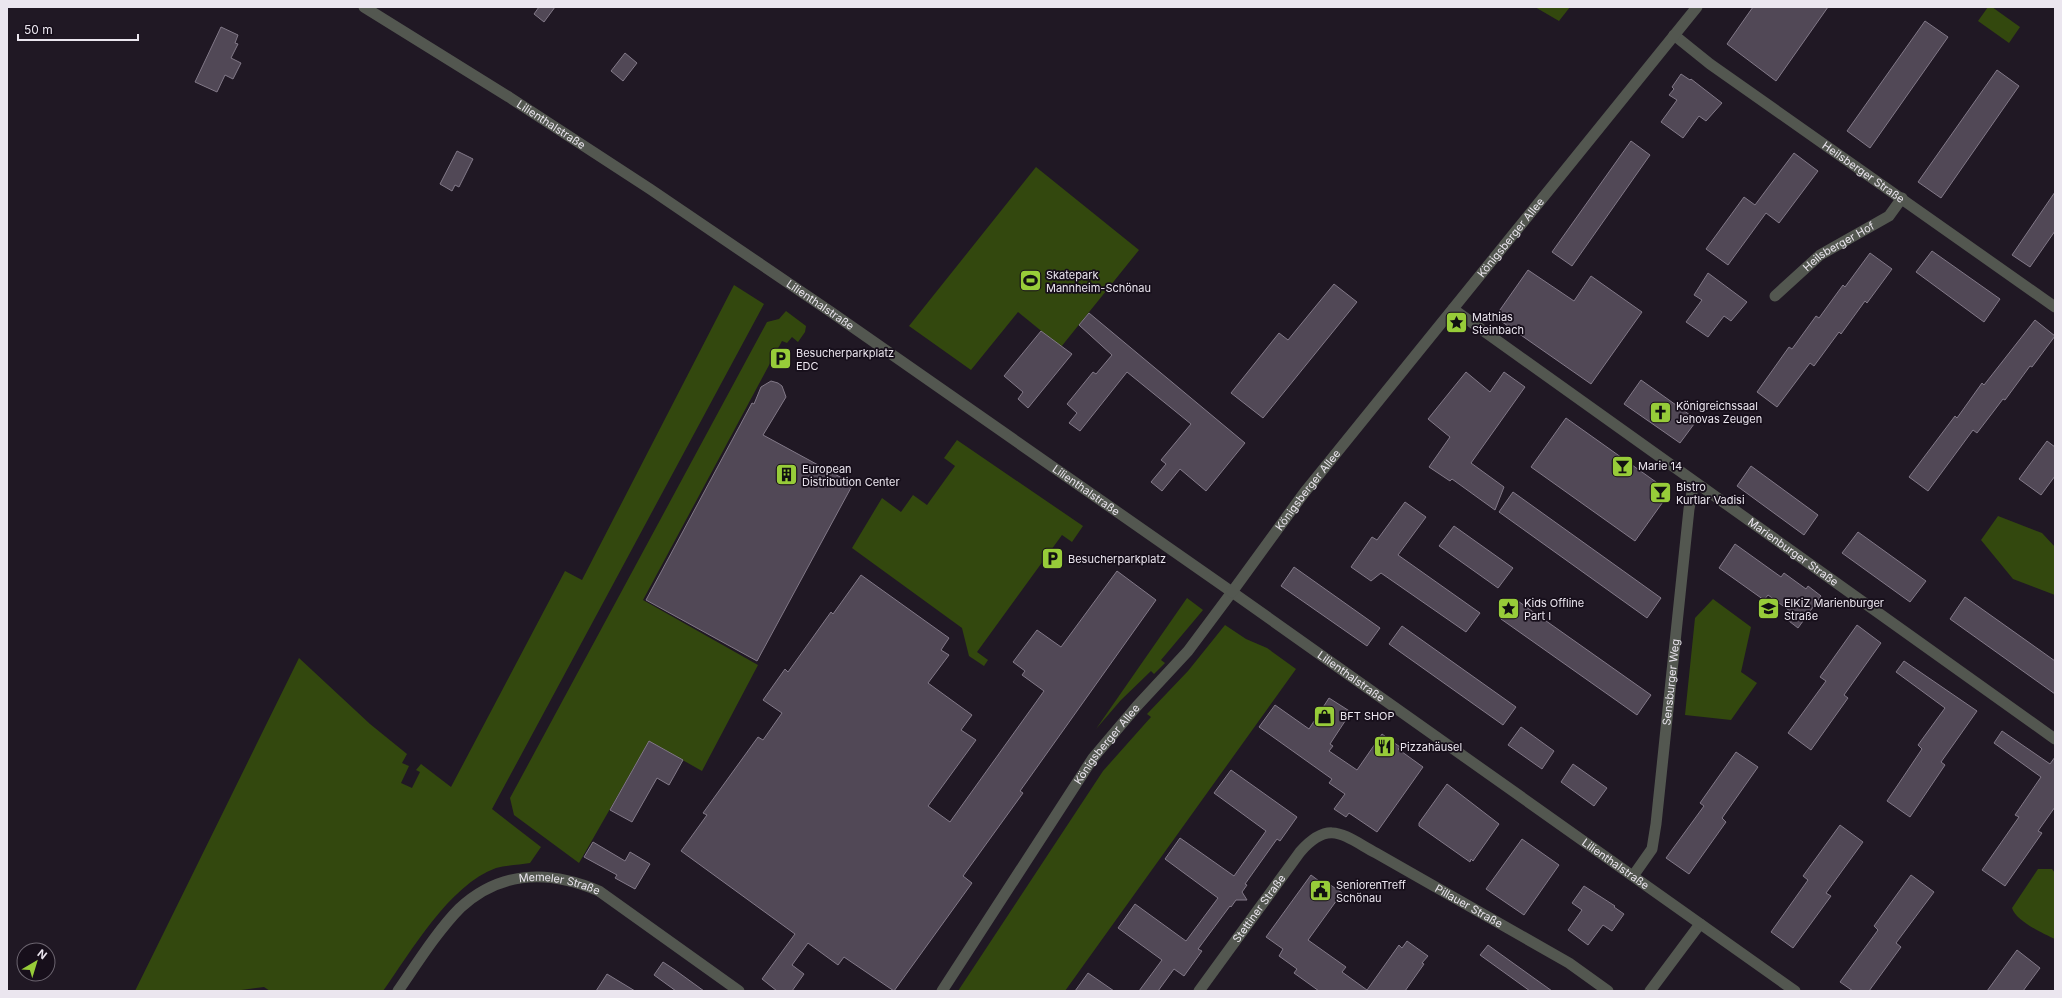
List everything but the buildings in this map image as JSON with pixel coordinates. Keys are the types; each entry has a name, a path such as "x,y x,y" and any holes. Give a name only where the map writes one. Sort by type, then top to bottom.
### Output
{"street":[{"name":"Lilienthalstraße","path":"364,7 509,97 663,198 831,312 1232,592 1795,991"},
{"name":"Königsberger Allee","path":"942,991 1093,758 1137,706 1188,651 1304,493 1697,7"},
{"name":"Heilsberger Straße","path":"1674,35 1710,64 2055,307"},
{"name":"Heilsberger Hof","path":"1775,296 1820,254 1889,216 1902,198"},
{"name":"Marienburger Straße","path":"1453,309 2055,739"},
{"name":"Sensburger Weg","path":"1633,876 1652,848 1656,824 1689,509 1694,482"},
{"name":"Stettiner Straße","path":"1199,991 1300,852 1311,840 1326,832"},
{"name":"Pillauer Straße","path":"1326,832 1345,836 1364,846 1569,963 1608,991"},
{"name":"Memeler Straße","path":"398,991 460,909 481,892 504,882 531,876 558,877 579,882 599,891 736,990"},
{"path":"1650,991 1700,924"}],"green space":[{"path":"1535,7 1570,7 1559,21"},
{"path":"1988,7 1992,7 2020,27 2009,43 1978,21"},
{"name":"Skatepark Mannheim-Schönau","path":"1036,167 1139,250 1061,347 1018,312 971,370 909,326"},
{"path":"734,285 764,304 492,809 541,847 530,863 496,868 479,877 462,889 432,921 383,991 270,991 264,987 234,991 135,991 299,658 370,724 407,754 402,763 409,766 401,783 412,788 420,772 416,770 421,764 451,787 565,571 582,580"},
{"path":"786,311 806,326 805,332 798,342 792,337 787,343 782,341 643,600 758,665 702,771 649,741 579,863 514,815 510,798 767,322 779,319"},
{"path":"957,440 1083,526 1072,542 1062,535 977,652 988,660 984,666 969,656 962,628 852,548 882,498 901,512 913,495 927,505 955,466 944,458"},
{"path":"1998,516 2042,533 2055,547 2055,595 2013,579 1981,540"},
{"path":"1187,598 1203,610 1161,660 1165,663 1154,674 1151,671 1121,700 1096,729"},
{"path":"1713,599 1751,627 1741,672 1757,683 1731,720 1685,715 1695,618"},
{"path":"1225,625 1246,639 1267,648 1296,669 1065,991 958,991 1103,771 1151,717 1147,714 1188,671"},
{"path":"2038,869 2052,869 2055,873 2055,939 2024,922 2014,913 2012,908"}],"place":[{"name":"Skatepark Mannheim-Schönau","path":"1030,281"},
{"name":"Mathias Steinbach","path":"1457,323"},
{"name":"Besucherparkplatz EDC","path":"780,359"},
{"name":"Königreichssaal Jehovas Zeugen","path":"1660,412"},
{"name":"Marie 14","path":"1623,466"},
{"name":"European Distribution Center","path":"787,475"},
{"name":"Bistro Kurtlar Vadisi","path":"1661,493"},
{"name":"Besucherparkplatz","path":"1053,559"},
{"name":"Kids Offline Part I","path":"1508,609"},
{"name":"ElKiZ Marienburger Straße","path":"1769,609"},
{"name":"BFT SHOP","path":"1324,716"},
{"name":"Pizzahäusel","path":"1385,747"},
{"name":"SeniorenTreff Schönau","path":"1320,891"}]}
